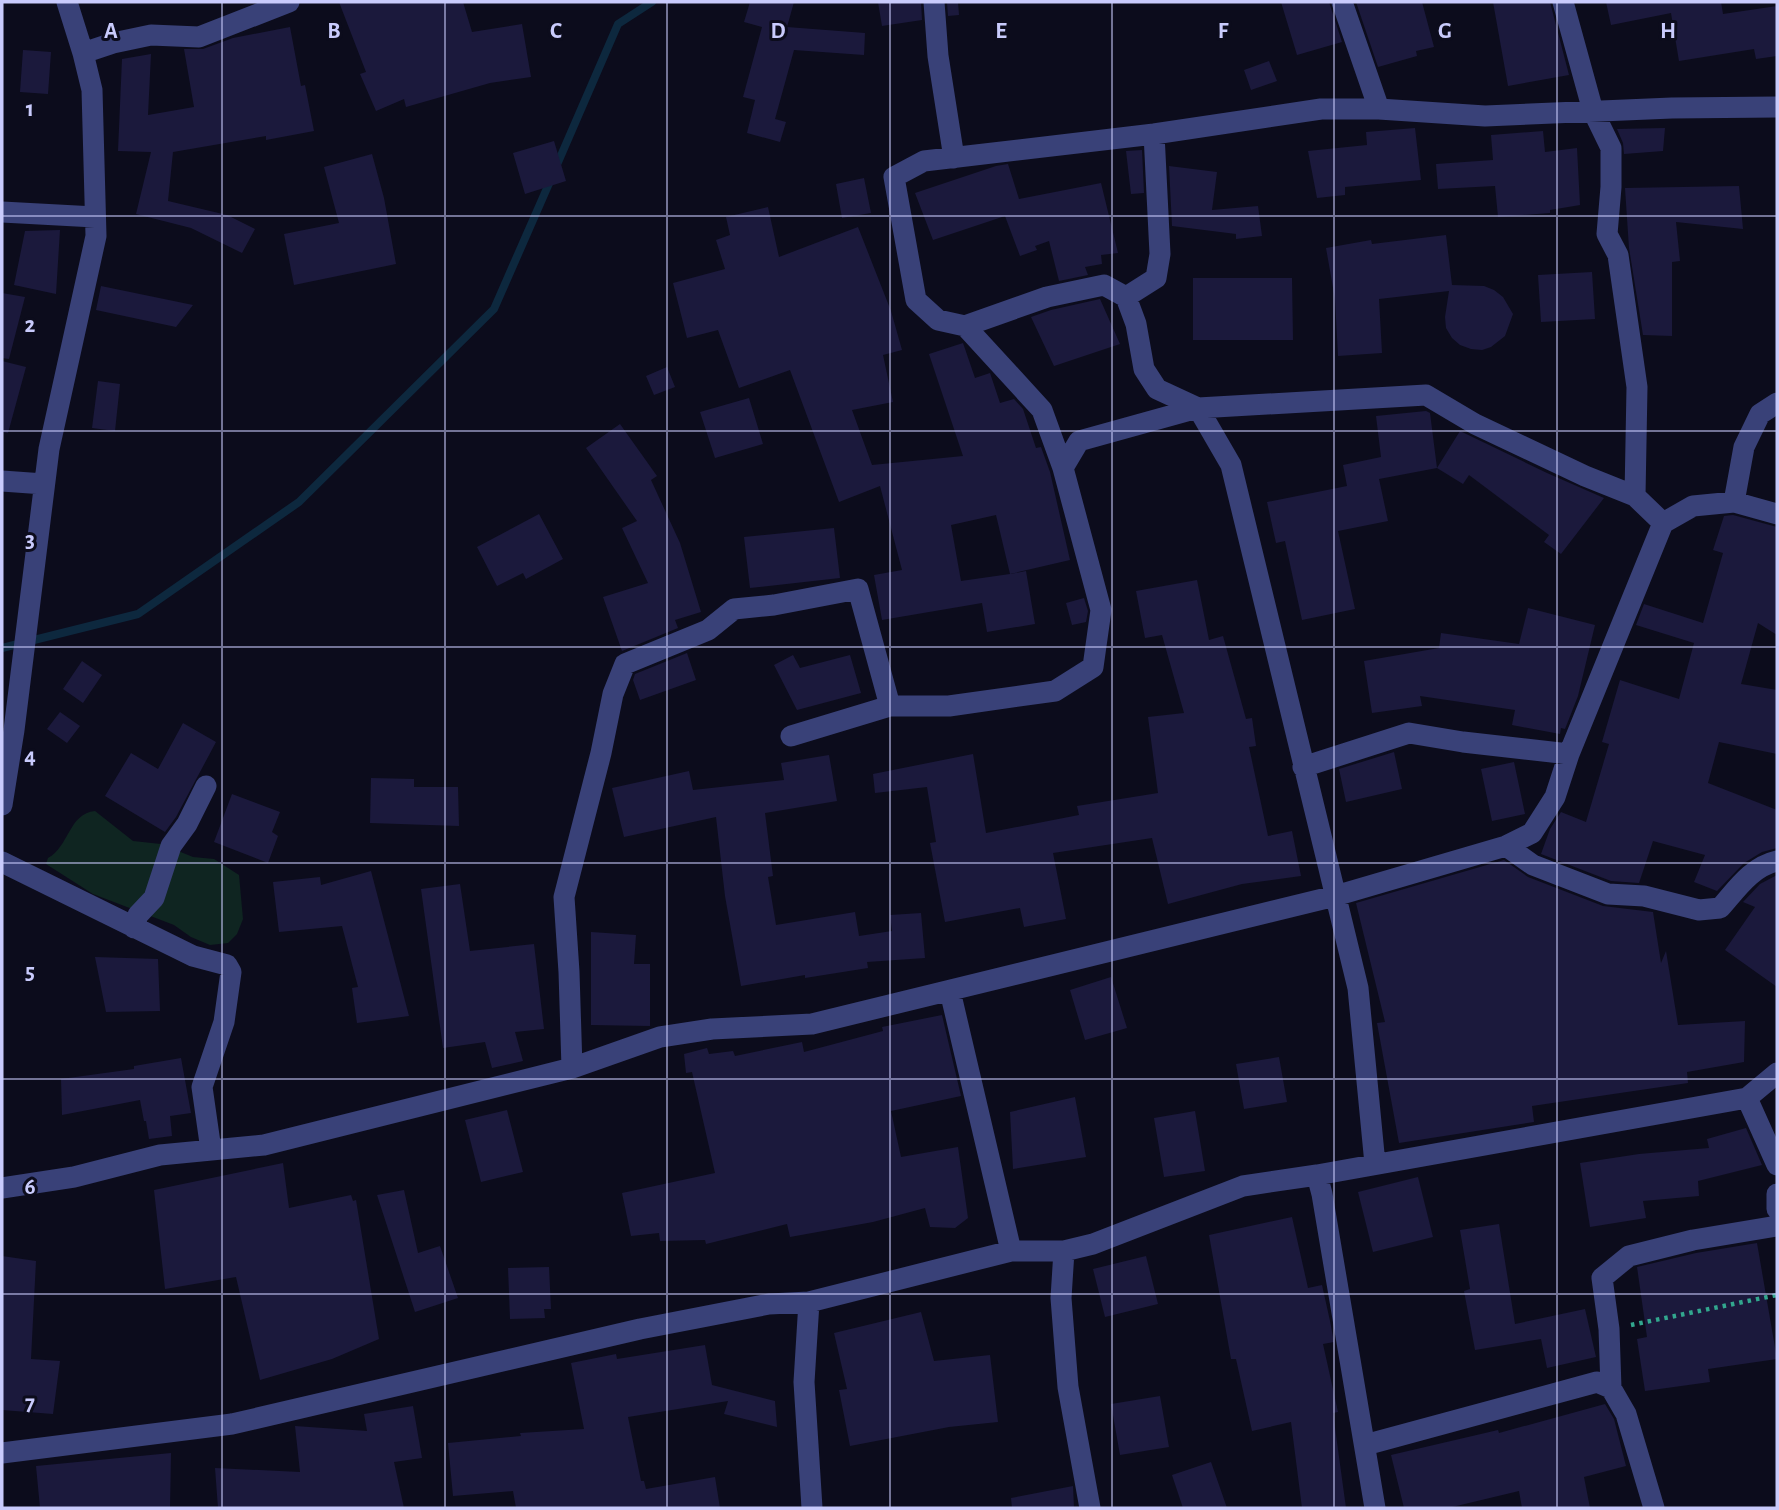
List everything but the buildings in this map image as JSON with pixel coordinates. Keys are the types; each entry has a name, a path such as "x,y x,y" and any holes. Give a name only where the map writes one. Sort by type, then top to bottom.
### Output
{"street":[{"path":"2,805 49,449 96,236 92,90 67,2"},
{"path":"83,53 151,35 198,37 289,2"},
{"path":"934,2 938,56 954,158"},
{"path":"1342,2 1379,109"},
{"path":"1563,2 1593,111 1611,148 1607,234 1618,255 1637,387 1635,496"},
{"path":"1375,1164 1358,988 1231,466 1198,408 1157,388 1144,369 1136,324 1126,297 1104,285 1047,297 965,326 937,320 916,300 894,177 924,161 1154,134 1321,109 1379,109 1485,116 1777,107"},
{"path":"1126,297 1156,278 1160,254 1154,134"},
{"path":"2,212 95,217"},
{"path":"792,736 890,706 949,706 1055,691 1093,667 1101,610 1063,468 1042,410 965,326"},
{"path":"1063,468 1079,441 1198,408 1426,395 1475,424 1585,476 1635,496 1663,523"},
{"path":"1734,502 1744,447 1760,414 1777,403"},
{"path":"2,481 44,484"},
{"path":"2,1188 74,1177 160,1155 264,1145 572,1068 660,1037 712,1029 812,1024 1335,896 1506,846 1532,832 1555,797 1569,754 1663,523 1693,506 1734,502 1777,514"},
{"path":"572,1068 564,897 601,753 613,694 625,664 708,630 734,609 774,605 859,589 890,706"},
{"path":"1303,767 1409,733 1569,754"},
{"path":"134,928 138,915 154,898 171,846 187,824 206,786"},
{"path":"1506,846 1533,865 1608,894 1644,896 1699,910 1720,908 1754,872 1763,865 1777,861"},
{"path":"2,862 192,956 227,965 231,972 224,1022 202,1087 211,1150"},
{"path":"950,991 1011,1251"},
{"path":"2,1453 232,1424 639,1329 769,1304 808,1303 1011,1251 1064,1251 1093,1244 1243,1186 1747,1098 1777,1073"},
{"path":"1747,1098 1777,1166"},
{"path":"1317,1175 1375,1508"},
{"path":"1777,1194 1777,1209"},
{"path":"1654,1508 1626,1414 1611,1388 1609,1329 1602,1278 1629,1256 1693,1240 1777,1226"},
{"path":"1064,1251 1061,1298 1068,1387 1090,1508"},
{"path":"808,1303 804,1382 812,1508"},
{"path":"1365,1446 1597,1382 1611,1388"}],"path":[{"path":"1609,1329 1777,1295"}],"green space":[{"path":"95,811 133,841 161,844 193,857 214,859 239,875 243,919 237,934 228,943 210,945 191,937 174,925 93,894 46,864 74,824 86,813"}],"waterway":[{"path":"556,167 618,24 652,2"},
{"path":"2,648 138,614 299,502 494,309 551,179"}]}
